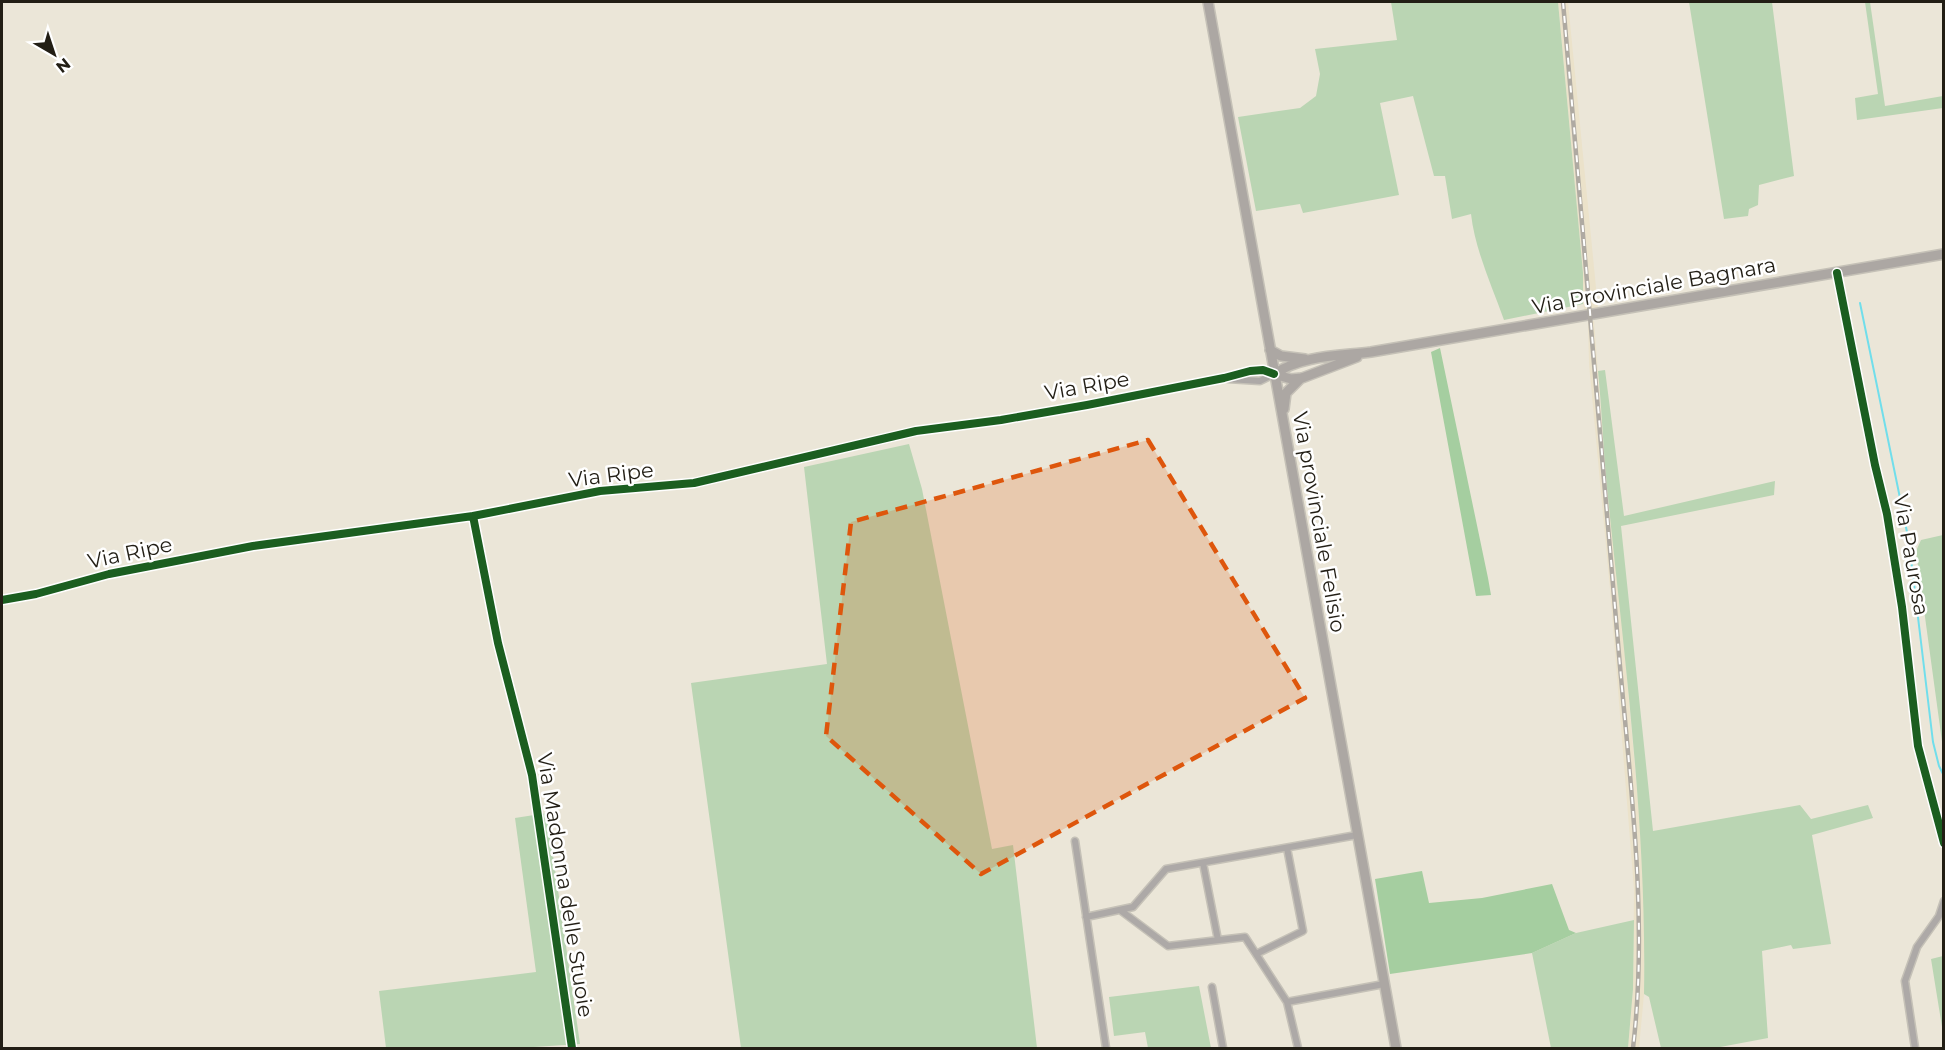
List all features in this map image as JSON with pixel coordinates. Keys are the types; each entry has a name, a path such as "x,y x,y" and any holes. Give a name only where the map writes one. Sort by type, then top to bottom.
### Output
{"main road":[{"name":"Via provinciale Felisio","path":"1208,2 1396,1048"},
{"name":"Via Provinciale Bagnara","path":"1274,374 1307,360 1371,352 1944,254"},
{"name":"Via Provinciale Bagnara","path":"1270,350 1281,356 1307,360"},
{"name":"Via Provinciale Bagnara","path":"1274,374 1291,379 1302,378 1371,352"},
{"path":"1285,435 1284,403 1287,392 1302,378"}],"street":[{"name":"Via Paurosa","path":"1837,273 1887,514 1902,607 1918,746 1944,843"},
{"name":"Via Ripe","path":"2,600 36,594 108,574 253,546 473,516 600,491 694,483 916,431 1012,418 1251,371 1263,370 1274,374"},
{"name":"Via Ripe","path":"1224,378 1260,381 1274,374"},
{"name":"Via Madonna delle Stuoie","path":"473,516 498,643 532,775 572,1048"},
{"path":"1086,917 1133,907 1166,870 1357,835"},
{"path":"1075,841 1106,1048"},
{"path":"1256,954 1303,931 1287,848"},
{"path":"1203,863 1218,940"},
{"path":"1915,1048 1905,981 1917,947 1939,916 1944,901"},
{"path":"1120,910 1168,946 1245,937 1287,1002 1298,1048"},
{"path":"1287,1002 1384,984"},
{"path":"1212,987 1223,1048"}],"highlighted area":[{"path":"1148,440 1305,698 981,874 826,736 851,522"}],"shaded area":[{"path":"1558,2 1568,2 1598,308 1585,312 1583,273"},
{"path":"1594,321 1607,488 1618,580 1640,823 1645,922 1644,994 1639,1048 1628,1048 1633,989 1634,890 1589,364 1588,322"}],"green space":[{"path":"1391,2 1558,2 1583,273 1583,304 1504,320 1480,254 1471,214 1452,219 1445,176 1434,176 1413,96 1380,103 1399,195 1303,213 1300,204 1256,211 1238,117 1300,108 1316,96 1320,74 1315,49 1397,40"},
{"path":"1689,2 1772,2 1794,176 1759,185 1758,205 1749,209 1748,216 1724,219"},
{"path":"1865,2 1870,2 1885,106 1943,96 1943,108 1857,120 1855,98 1878,94"},
{"path":"1440,348 1491,595 1476,596 1431,352"},
{"path":"1605,370 1624,516 1775,481 1774,495 1621,526 1653,831 1800,805 1811,819 1868,805 1873,818 1812,835 1831,944 1793,949 1791,945 1762,951 1768,1038 1715,1048 1661,1048 1649,997 1644,994 1642,867 1638,804 1598,371"},
{"path":"909,444 922,489 992,849 1013,845 1037,1048 741,1048 691,683 827,664 804,467"},
{"path":"1944,535 1943,749 1916,551 1921,540"},
{"path":"547,813 580,1044 533,1048 386,1048 379,991 536,972 515,818"},
{"path":"1422,871 1429,903 1482,898 1552,884 1569,930 1576,933 1532,953 1390,974 1375,879"},
{"path":"1634,920 1633,989 1628,1048 1551,1048 1532,953 1576,933"},
{"path":"1944,956 1943,1033 1931,959"},
{"path":"1199,986 1211,1048 1148,1048 1145,1032 1114,1036 1109,997"}],"waterway":[{"path":"1860,303 1908,537"},
{"path":"1911,559 1933,742 1944,776"}],"railway":[{"path":"1563,2 1636,846 1639,947 1633,1048"}],"cycle path":[{"path":"1837,273 1887,514 1902,607 1918,746 1944,843"},
{"path":"2,600 36,594 109,574 253,546 473,516 600,491 694,483 916,431 1001,420 1087,405 1250,371 1263,370 1274,374"},
{"path":"473,516 498,643 532,775 572,1048"}]}
